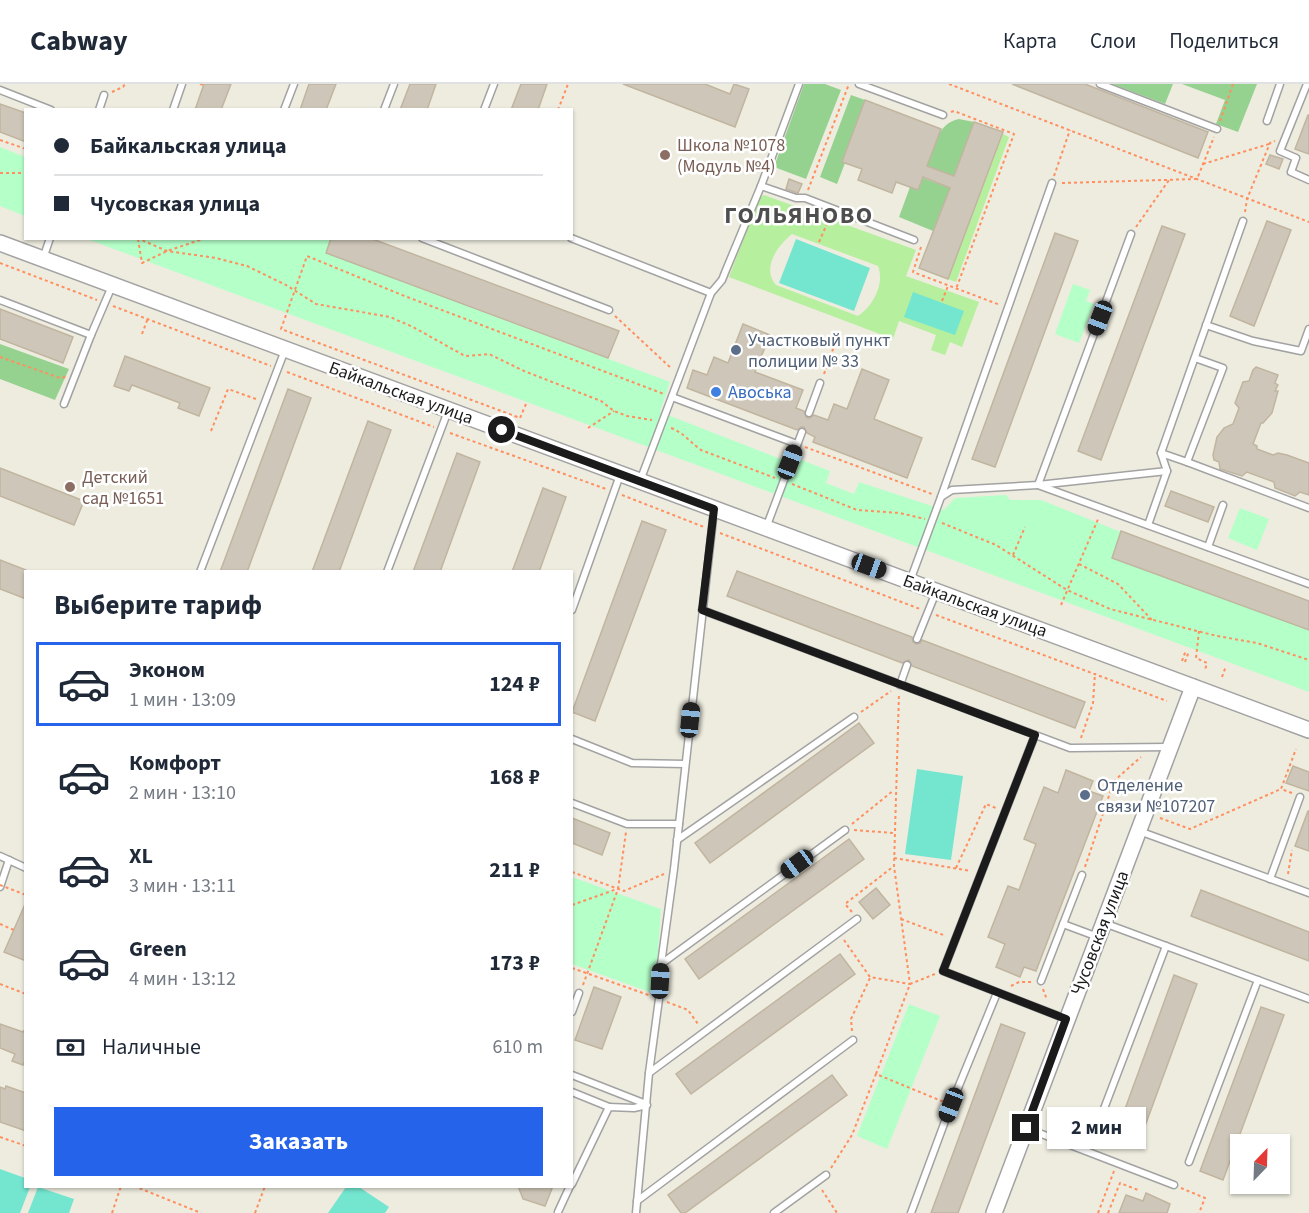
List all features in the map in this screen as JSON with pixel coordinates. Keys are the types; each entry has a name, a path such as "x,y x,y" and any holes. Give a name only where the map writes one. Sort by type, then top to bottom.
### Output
{"street":[{"name":"Байкальская улица","path":"0,243 1309,730"},
{"name":"Чусовская улица","path":"994,1213 1193,687"}],"lane":[{"path":"174,108 182,84"},
{"path":"285,108 294,84"},
{"path":"385,108 394,84"},
{"path":"485,108 494,84"},
{"path":"640,482 711,294 722,280 761,186 799,84"},
{"path":"859,84 943,114"},
{"path":"1100,84 1217,129"},
{"path":"1266,121 1280,84"},
{"path":"1307,84 1280,152 1296,158 1291,172 1309,180"},
{"path":"0,90 46,108"},
{"path":"100,108 104,95"},
{"path":"910,582 1052,183"},
{"path":"761,186 834,208 914,240"},
{"path":"1148,525 1167,471 1161,453 1243,221"},
{"path":"1038,485 1131,234"},
{"path":"573,239 711,294"},
{"path":"43,259 49,240"},
{"path":"427,240 609,310"},
{"path":"64,404 113,285"},
{"path":"0,300 91,335"},
{"path":"1206,325 1253,341 1301,351 1309,329"},
{"path":"201,570 285,350"},
{"path":"1187,462 1223,368 1195,358"},
{"path":"809,413 820,383"},
{"path":"672,397 797,444"},
{"path":"388,570 448,410"},
{"path":"766,528 802,432"},
{"path":"1161,453 1309,508"},
{"path":"941,497 952,490 1038,485 1167,471"},
{"path":"573,607 620,474"},
{"path":"1038,485 1309,584"},
{"path":"1208,547 1223,506"},
{"path":"636,1213 661,964 674,869 714,509"},
{"path":"917,639 936,591"},
{"path":"702,610 1071,748 1125,745 1170,747"},
{"path":"900,684 907,664"},
{"path":"677,840 854,717"},
{"path":"1035,735 943,971 1066,1019"},
{"path":"573,739 632,763 685,764"},
{"path":"1270,879 1300,797"},
{"path":"573,803 627,825 679,824"},
{"path":"661,964 845,830"},
{"path":"1139,831 1309,893"},
{"path":"0,856 24,867"},
{"path":"0,886 9,860"},
{"path":"1041,981 1082,875"},
{"path":"649,1073 857,919"},
{"path":"1063,924 1137,934 1309,999"},
{"path":"1097,1127 1166,946"},
{"path":"1189,1162 1258,980"},
{"path":"573,1009 579,993"},
{"path":"911,1213 951,1105 997,993"},
{"path":"637,1201 853,1040"},
{"path":"573,1075 647,1105"},
{"path":"573,1092 609,1107 634,1108 647,1105"},
{"path":"573,1181 609,1107"},
{"path":"1026,1128 1174,1185"},
{"path":"774,1213 826,1175"},
{"path":"558,1212 570,1188"}],"path":[{"path":"104,95 123,87 124,84"},
{"path":"559,108 568,84"},
{"path":"805,198 849,84"},
{"path":"949,84 1309,222"},
{"path":"1197,179 1233,84"},
{"path":"943,114 954,111 1014,134 956,289"},
{"path":"1070,130 1052,183 1197,179"},
{"path":"1203,164 1286,137"},
{"path":"0,140 24,148"},
{"path":"1243,221 1248,199 1269,143"},
{"path":"0,173 24,173"},
{"path":"1131,234 1169,180"},
{"path":"819,242 834,208"},
{"path":"138,240 142,263 167,251 200,240"},
{"path":"140,240 167,251 232,262 272,278 316,304 390,317 465,356 489,354 524,371 601,401 614,411 662,424 686,435 691,443 701,450 857,510 900,513 933,520 976,536 1013,555 1067,590 1110,609 1257,644 1309,660"},
{"path":"914,240 920,243 922,249 913,272 1008,308"},
{"path":"526,404 520,418 281,329 307,256 402,295 672,397"},
{"path":"0,263 1167,701"},
{"path":"942,301 948,286"},
{"path":"609,310 680,377"},
{"path":"142,334 148,318"},
{"path":"820,383 837,338"},
{"path":"0,357 60,378 75,375"},
{"path":"211,431 228,389 265,402"},
{"path":"588,428 614,411"},
{"path":"797,444 941,497"},
{"path":"1061,605 1103,509"},
{"path":"1013,555 1025,527"},
{"path":"1078,564 1118,584 1152,620"},
{"path":"1199,631 1196,658 1207,663 1205,670"},
{"path":"1183,661 1188,650"},
{"path":"1222,676 1226,666"},
{"path":"1078,748 1093,704 1095,673"},
{"path":"854,717 900,684"},
{"path":"826,1175 852,1135 910,984 894,866 900,684"},
{"path":"1082,875 1114,781 1152,747"},
{"path":"1160,818 1190,829 1281,789 1296,749"},
{"path":"845,830 895,789"},
{"path":"1281,789 1300,797"},
{"path":"956,868 986,804"},
{"path":"579,993 618,889 627,825"},
{"path":"845,830 894,833"},
{"path":"894,858 969,870"},
{"path":"857,919 845,904 894,866"},
{"path":"573,872 624,891 674,869"},
{"path":"0,886 24,894"},
{"path":"573,905 618,889"},
{"path":"901,919 955,939"},
{"path":"0,924 14,930"},
{"path":"838,933 870,977 910,984 943,971"},
{"path":"573,968 688,1010 704,1032"},
{"path":"853,1040 851,1019 870,977"},
{"path":"997,993 1019,982 1041,981 1051,1013"},
{"path":"0,984 24,993"},
{"path":"876,1074 951,1105"},
{"path":"0,1137 24,1145"},
{"path":"1098,1213 1117,1163"},
{"path":"816,1182 837,1213"},
{"path":"1108,1213 1120,1183 1137,1190"},
{"path":"1174,1185 1205,1198 1199,1213"},
{"path":"112,1213 120,1188"},
{"path":"139,1188 201,1213"},
{"path":"255,1213 264,1188"},
{"path":"185,1213 187,1207"}],"green space":[{"path":"804,84 825,84 841,90 806,179 774,167"},
{"path":"1112,84 1173,84 1165,104"},
{"path":"1182,84 1257,84 1238,132 1216,124 1225,100"},
{"path":"851,95 865,100 842,161 845,163 837,184 820,177"},
{"path":"959,119 974,122 954,176 927,166 941,131 952,121"},
{"path":"1003,134 1009,137 956,282 948,279"},
{"path":"0,147 24,157 24,216 0,206"},
{"path":"923,178 950,188 933,231 899,217 910,187 918,190"},
{"path":"764,195 916,250 906,276 979,302 962,347 950,342 945,355 931,350 936,335 899,321 893,339 729,277 759,198","holes":["792,234 878,266 879,287 873,301 858,316 776,285 770,271 777,250"]},
{"path":"90,240 331,240 326,253 670,382 660,412 778,458 799,459 830,471 826,483 854,494 859,482 944,510 955,498 1006,495 1010,500 1041,500 1121,532 1112,558 1309,630 1309,692"},
{"path":"1073,284 1090,290 1086,301 1094,304 1079,343 1055,334"},
{"path":"0,344 69,369 55,400 0,379"},
{"path":"1240,508 1269,519 1257,550 1228,538"},
{"path":"573,877 661,909 655,994 573,964"},
{"path":"909,1004 940,1016 887,1149 857,1136"}],"shaded area":[{"path":"796,239 870,268 854,311 779,283"},
{"path":"913,292 964,311 955,335 904,317"},
{"path":"917,769 963,776 951,860 905,854"},
{"path":"0,1169 24,1178 24,1188 30,1188 20,1213 0,1213"},
{"path":"38,1188 74,1199 69,1213 28,1213"},
{"path":"345,1188 360,1188 389,1207 385,1213 328,1213"}],"building":[{"path":"204,84 231,84 222,108 196,108"},
{"path":"309,84 336,84 327,108 301,108"},
{"path":"410,84 436,84 428,108 401,108"},
{"path":"521,84 547,84 539,108 512,108"},
{"path":"623,84 705,84 730,94 734,84 749,89 735,127"},
{"path":"1012,84 1085,84 1208,132 1198,158"},
{"path":"865,100 941,129 927,166 954,176 974,122 1003,132 948,279 919,268 950,188 923,177 918,190 896,182 892,193 858,180 862,169 842,162"},
{"path":"0,104 24,112 24,141 0,132"},
{"path":"1309,115 1309,154 1295,149"},
{"path":"1270,155 1283,159 1279,169 1266,164"},
{"path":"789,179 802,184 798,193 786,189"},
{"path":"1267,221 1291,230 1254,326 1230,316"},
{"path":"1162,226 1185,234 1101,460 1078,451"},
{"path":"1055,233 1078,241 995,467 972,459"},
{"path":"330,240 375,240 619,331 608,358 326,253"},
{"path":"0,309 73,337 63,363 0,339"},
{"path":"743,324 770,335 755,372 803,390 796,408 804,411 807,418 814,415 828,420 834,404 847,409 862,369 889,380 874,419 922,438 907,478 813,442 815,437 807,433 804,427 797,430 687,388 693,370 707,375 714,357 728,363"},
{"path":"125,356 210,388 199,416 178,408 180,403 132,385 129,391 114,386"},
{"path":"1256,367 1278,375 1275,383 1278,385 1275,391 1278,391 1272,413 1261,423 1253,444 1257,446 1257,449 1273,455 1278,453 1287,455 1309,463 1309,495 1300,492 1295,496 1275,488 1274,482 1247,472 1242,476 1220,469 1219,462 1214,460 1217,437 1224,428 1233,424 1239,408 1235,403 1243,382 1249,381"},
{"path":"288,389 311,398 248,570 221,570"},
{"path":"368,421 391,430 340,570 313,570"},
{"path":"457,453 480,462 441,570 414,570"},
{"path":"0,468 84,501 74,525 0,496"},
{"path":"543,488 566,497 540,570 513,570"},
{"path":"1171,491 1214,507 1208,522 1165,506"},
{"path":"642,521 666,530 595,721 573,712"},
{"path":"1121,531 1309,601 1309,630 1112,558"},
{"path":"0,560 26,570 24,570 24,598 0,589"},
{"path":"737,571 912,637 916,644 922,640 1085,702 1075,728 912,666 909,660 902,663 727,596"},
{"path":"859,723 874,743 710,863 695,843"},
{"path":"1293,766 1309,772 1309,791 1286,783"},
{"path":"1066,770 1093,781 1089,791 1103,796 1036,971 1024,967 1020,977 996,967 1005,944 988,937 1008,886 1019,890 1036,844 1024,839 1044,787 1058,793"},
{"path":"1309,811 1309,851 1295,846"},
{"path":"573,818 610,833 602,855 573,843"},
{"path":"849,839 864,859 699,979 685,959"},
{"path":"876,888 890,905 873,919 859,902"},
{"path":"1201,890 1309,932 1309,961 1191,916"},
{"path":"24,907 24,960 4,952"},
{"path":"840,954 855,974 691,1094 676,1074"},
{"path":"1174,975 1197,984 1137,1148 1114,1139"},
{"path":"594,987 621,997 602,1049 575,1040"},
{"path":"1261,1007 1284,1015 1240,1134 1230,1134 1230,1161 1223,1180 1200,1171"},
{"path":"0,1024 24,1031 23,1065 12,1061 15,1054 0,1048"},
{"path":"1001,1024 1025,1033 958,1213 931,1213"},
{"path":"832,1075 847,1095 685,1213 681,1213 668,1195"},
{"path":"6,1086 24,1092 24,1130 0,1122 0,1087 5,1089"},
{"path":"519,1188 552,1188 545,1206 523,1199"},
{"path":"1146,1193 1170,1204 1167,1213 1119,1213 1126,1195 1143,1201"}],"place":[{"name":"Школа №1078 (Модуль №4)","path":"665,155"},
{"name":"Участковый пункт полиции № 33","path":"736,350"},
{"name":"Авоська","path":"716,392"},
{"name":"Детский сад №1651","path":"70,487"},
{"name":"Отделение связи №107207","path":"1085,795"}],"district":[{"name":"ГОЛЬЯНОВО","path":"799,215"}],"route":[{"path":"502,430 714,509 702,610 1035,735 943,971 1066,1019 1026,1128"}]}
